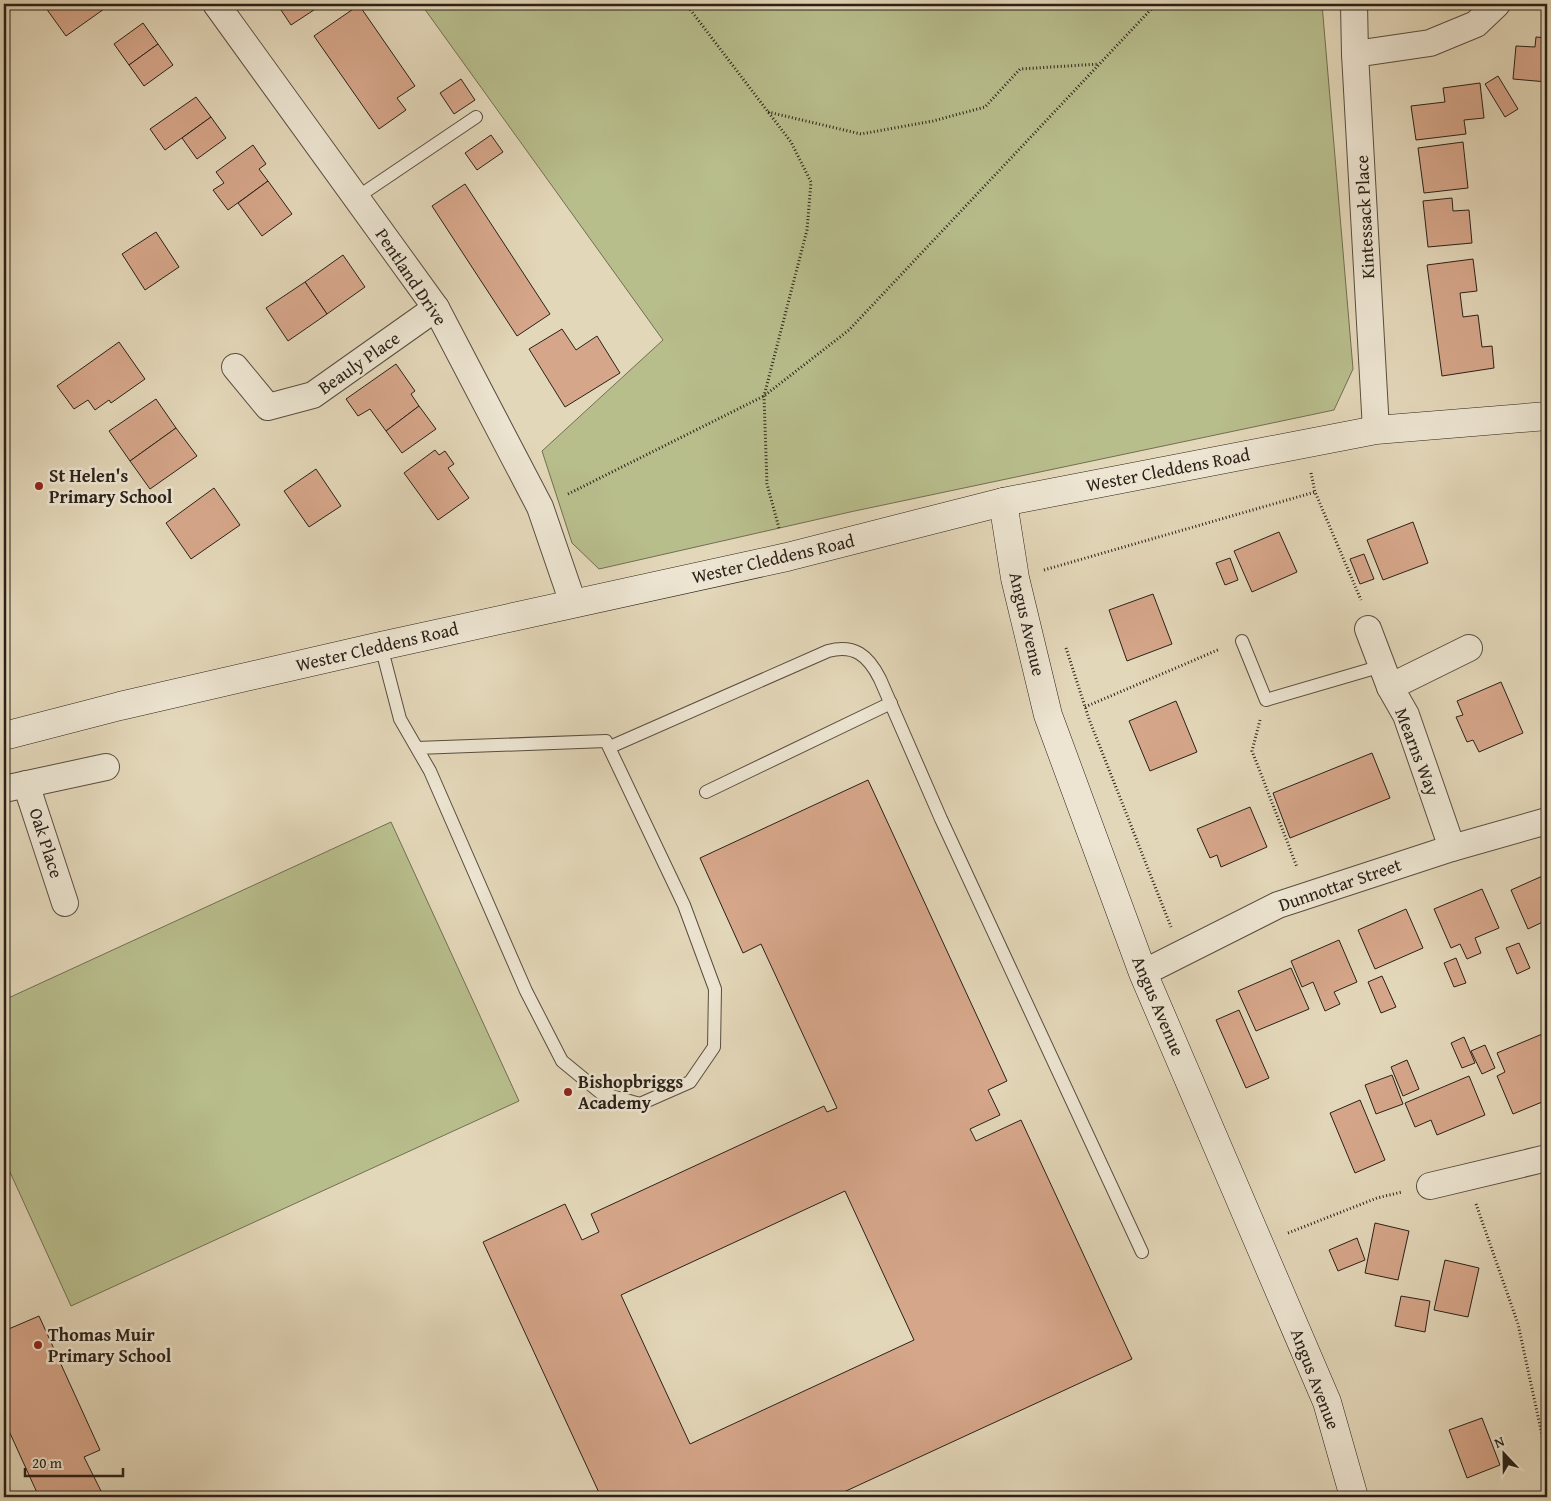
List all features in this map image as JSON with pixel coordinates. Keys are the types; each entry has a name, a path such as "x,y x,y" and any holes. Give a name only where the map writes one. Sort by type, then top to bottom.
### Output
{"street":[{"name":"Pentland Drive","path":"216,4 436,308 540,507 573,603"},
{"name":"Kintessack Place","path":"1354,4 1355,54 1376,430"},
{"path":"1355,54 1430,43 1476,24 1497,4"},
{"name":"Beauly Place","path":"235,366 268,407 313,396 436,308"},
{"name":"Wester Cleddens Road","path":"4,736 120,706 381,646 787,557 1003,502 1376,430 1547,416"},
{"name":"Angus Avenue","path":"1003,502 1015,578 1048,715 1142,973 1327,1402 1354,1497"},
{"name":"Mearns Way","path":"1368,629 1386,677 1406,715 1452,848"},
{"path":"1386,677 1469,648"},
{"path":"15,786 106,767"},
{"name":"Oak Place","path":"15,786 65,903"},
{"name":"Dunnottar Street","path":"1142,973 1278,905 1452,848 1547,821"},
{"path":"1430,1186 1547,1158"}],"lane":[{"path":"356,198 476,117"},
{"path":"1242,641 1266,700 1386,677"},
{"path":"381,646 400,719 430,772 526,991 562,1061 601,1093 640,1104 690,1082 714,1047 716,988 684,905 606,741 417,748"},
{"path":"610,748 828,651 840,648 852,649 865,657 875,668 941,820 1142,1252"},
{"path":"706,792 891,704"}],"path":[{"path":"686,4 790,142 811,182 807,230 764,396 767,484 787,557"},
{"path":"540,507 764,396 849,330 1156,4"},
{"path":"768,112 861,134 933,121 985,107 1020,69 1099,64"},
{"path":"1015,578 1315,492 1367,614 1368,629"},
{"path":"1085,707 1242,641"},
{"path":"1064,644 1085,707 1181,954"},
{"path":"1266,700 1252,752 1308,895"},
{"path":"1466,1177 1518,1324 1547,1458"},
{"path":"1260,1244 1377,1198 1430,1186"}],"green space":[{"path":"421,4 1322,4 1353,369 1334,410 850,512 599,569 572,543 542,451 663,340"},
{"path":"391,822 519,1101 71,1306 4,1159 4,1000"}],"building":[{"path":"43,4 111,4 66,36"},
{"path":"277,4 323,4 291,25"},
{"path":"359,5 415,86 397,98 406,110 379,129 314,36"},
{"path":"143,23 158,44 129,65 114,44"},
{"path":"1536,37 1547,38 1547,82 1513,79 1516,46 1535,47"},
{"path":"158,44 173,65 144,86 129,65"},
{"path":"1498,76 1518,109 1505,117 1485,84"},
{"path":"461,79 475,100 454,114 440,93"},
{"path":"1480,83 1484,118 1464,120 1466,134 1416,140 1411,106 1445,102 1443,88"},
{"path":"196,97 211,117 165,150 150,129"},
{"path":"211,117 226,138 197,159 182,138"},
{"path":"491,135 503,152 477,170 465,153"},
{"path":"1463,142 1468,188 1424,193 1418,148"},
{"path":"253,145 266,164 259,169 268,181 228,210 213,190 224,183 216,172"},
{"path":"268,181 292,214 262,236 238,203"},
{"path":"465,184 550,314 517,336 432,206"},
{"path":"1452,198 1453,211 1469,210 1472,243 1428,247 1423,201"},
{"path":"156,232 179,267 145,290 122,254"},
{"path":"343,255 365,287 327,314 305,282"},
{"path":"1473,259 1477,291 1460,293 1463,317 1478,315 1482,347 1492,346 1494,368 1442,376 1427,265"},
{"path":"305,282 327,314 288,341 266,308"},
{"path":"562,329 576,350 597,336 620,373 565,407 529,349"},
{"path":"119,342 145,379 111,403 109,400 95,410 88,400 74,409 57,386"},
{"path":"396,364 415,391 411,394 419,406 386,431 370,409 358,416 346,399"},
{"path":"156,399 176,428 130,461 109,431"},
{"path":"419,406 436,429 402,453 386,431"},
{"path":"176,428 197,456 150,489 130,461"},
{"path":"435,450 439,455 445,451 454,464 448,468 469,498 438,520 404,473"},
{"path":"316,469 341,506 309,527 284,491"},
{"path":"214,488 240,525 191,559 166,523"},
{"path":"1413,522 1428,563 1383,580 1367,540"},
{"path":"1279,532 1297,572 1252,592 1234,551"},
{"path":"1364,554 1374,579 1360,584 1350,559"},
{"path":"1230,558 1238,580 1225,585 1216,563"},
{"path":"1153,594 1172,644 1127,661 1109,610"},
{"path":"1501,682 1523,733 1479,752 1473,740 1467,742 1456,717 1463,715 1457,701"},
{"path":"1176,701 1197,752 1150,771 1129,721"},
{"path":"1372,753 1390,798 1290,838 1273,793"},
{"path":"868,780 1007,1081 988,1090 1000,1115 970,1129 976,1141 1021,1120 1132,1359 833,1497 601,1497 483,1242 565,1204 582,1240 599,1232 591,1214 824,1106 827,1112 837,1108 761,944 743,953 700,858","holes":["845,1191 914,1340 690,1444 621,1295"]},
{"path":"1250,807 1267,847 1221,867 1217,855 1210,858 1197,829"},
{"path":"1547,874 1547,920 1528,929 1511,890"},
{"path":"1482,889 1499,928 1475,938 1481,953 1467,959 1460,944 1451,948 1434,909"},
{"path":"1406,909 1423,948 1375,969 1358,930"},
{"path":"4,935 9,946 4,949"},
{"path":"1339,940 1357,982 1334,992 1340,1004 1325,1011 1313,982 1302,987 1291,961"},
{"path":"1519,943 1530,968 1517,974 1506,948"},
{"path":"1456,958 1466,983 1454,987 1444,963"},
{"path":"1291,968 1309,1009 1256,1031 1238,991"},
{"path":"1382,976 1396,1007 1381,1013 1368,982"},
{"path":"1239,1010 1269,1078 1246,1088 1216,1020"},
{"path":"1547,1032 1547,1052 1544,1054 1547,1062 1547,1100 1513,1114 1497,1076 1505,1072 1497,1053"},
{"path":"1464,1037 1475,1063 1462,1068 1451,1043"},
{"path":"1485,1045 1495,1068 1482,1074 1471,1051"},
{"path":"1407,1060 1419,1089 1403,1096 1391,1067"},
{"path":"1392,1075 1403,1104 1376,1114 1365,1085"},
{"path":"1469,1076 1485,1115 1437,1135 1431,1120 1415,1127 1405,1103"},
{"path":"1360,1100 1385,1160 1355,1173 1330,1113"},
{"path":"1375,1223 1409,1231 1398,1280 1365,1273"},
{"path":"1357,1238 1365,1260 1338,1271 1329,1250"},
{"path":"1445,1260 1479,1268 1468,1317 1434,1310"},
{"path":"1401,1296 1430,1301 1425,1332 1395,1326"},
{"path":"39,1316 100,1450 84,1457 104,1497 39,1497 4,1420 4,1331"},
{"path":"1482,1418 1500,1465 1467,1478 1449,1430"}],"place":[{"name":"St Helen's Primary School","path":"39,486"},
{"name":"Bishopbriggs Academy","path":"568,1092"},
{"name":"Thomas Muir Primary School","path":"38,1345"}]}
